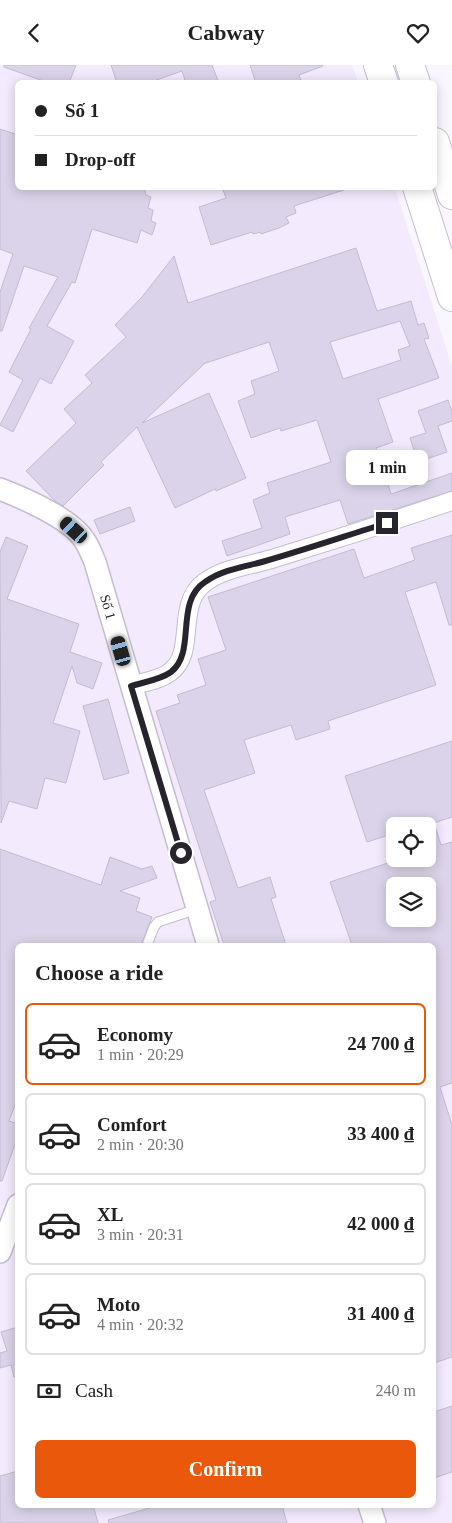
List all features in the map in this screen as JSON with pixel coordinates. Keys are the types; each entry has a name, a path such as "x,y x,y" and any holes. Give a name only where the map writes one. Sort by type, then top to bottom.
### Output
{"highway":[{"path":"378,65 383,80"},
{"path":"410,65 415,80"},
{"path":"437,148 452,195"},
{"path":"418,190 452,297"}],"street":[{"name":"Số 1","path":"0,489 26,500 64,521 85,540 95,562 207,943"},
{"path":"131,686 158,678 171,671 179,661 186,639 187,611 193,594 204,582 230,570 324,543 452,501"},
{"path":"0,1252 15,1213"},
{"path":"370,1508 375,1523"}],"lane":[{"path":"148,943 154,927 158,923 198,909"}],"shaded area":[{"path":"0,65 352,65 357,80 15,80 15,190 396,190 452,366 452,1523 0,1523"}],"building":[{"path":"4,65 76,65 70,80 41,80 4,67"},
{"path":"111,65 212,65 218,80 185,80 182,71 156,80 116,80"},
{"path":"250,65 323,65 299,75 301,80 255,80"},
{"path":"0,129 15,134 15,190 145,190 146,195 151,197 148,208 153,210 151,221 156,223 152,235 141,230 137,243 92,229 75,283 72,282 47,326 74,341 51,384 40,378 13,432 0,425 23,380 9,372 31,329 29,328 58,277 24,266 2,331 0,331 0,292 13,254 0,249"},
{"path":"223,190 344,190 294,206 296,213 286,217 289,223 279,228 261,234 261,232 253,234 252,232 211,245 199,207 226,198"},
{"path":"356,248 377,311 411,301 418,325 424,323 429,338 424,339 439,378 378,399 393,442 376,448 391,494 452,473 452,491 348,524 340,500 285,517 290,534 227,556 222,541 262,528 253,500 270,493 267,483 331,462 317,420 281,431 280,428 251,438 238,401 255,394 251,381 279,371 269,342 203,364 142,423 209,393 246,478 216,491 215,489 175,508 137,427 101,462 104,465 63,506 55,501 26,471 76,423 64,409 92,383 85,375 126,337 115,325 142,297 174,256 188,303","holes":["400,321 410,346 398,350 401,360 343,379 330,342"]},
{"path":"448,400 452,411 452,421 438,426 447,452 418,462 410,438 426,433 418,411"},
{"path":"130,507 135,521 100,534 94,520"},
{"path":"452,535 452,625 449,625 436,582 405,592 436,685 328,721 330,729 296,740 291,725 244,740 255,773 204,790 238,888 270,877 276,897 271,899 285,943 223,943 210,902 216,900 156,711 180,703 177,695 206,685 198,659 226,650 208,597 354,549 364,578 415,560 411,548"},
{"path":"6,537 28,546 7,599 79,624 70,652 102,663 93,689 77,683 72,666 53,723 80,731 66,783 45,778 37,809 9,801 1,823 0,552"},
{"path":"108,699 129,773 104,780 83,706"},
{"path":"452,741 452,817 436,822 436,817 386,817 386,836 367,842 345,776"},
{"path":"436,829 441,845 452,842 452,1083 440,1087 452,1125 452,1357 436,1362 436,943 351,943 330,882 386,864 386,867 436,867"},
{"path":"0,849 101,885 110,857 142,869 152,866 157,878 120,891 140,898 136,911 152,917 142,943 15,943 15,1105 9,1121 15,1123 15,1144 2,1181 0,1181"},
{"path":"15,1328 15,1377 11,1365 0,1368 0,1353 7,1351 1,1332"},
{"path":"452,1406 452,1472 436,1477 436,1411"},
{"path":"15,1472 15,1508 94,1508 98,1523 0,1523 0,1476"},
{"path":"150,1508 283,1508 287,1523 109,1523 108,1520"}],"route":[{"path":"181,853 131,686 158,678 171,671 179,661 186,639 187,611 193,594 204,582 230,570 262,562 387,523"}]}
